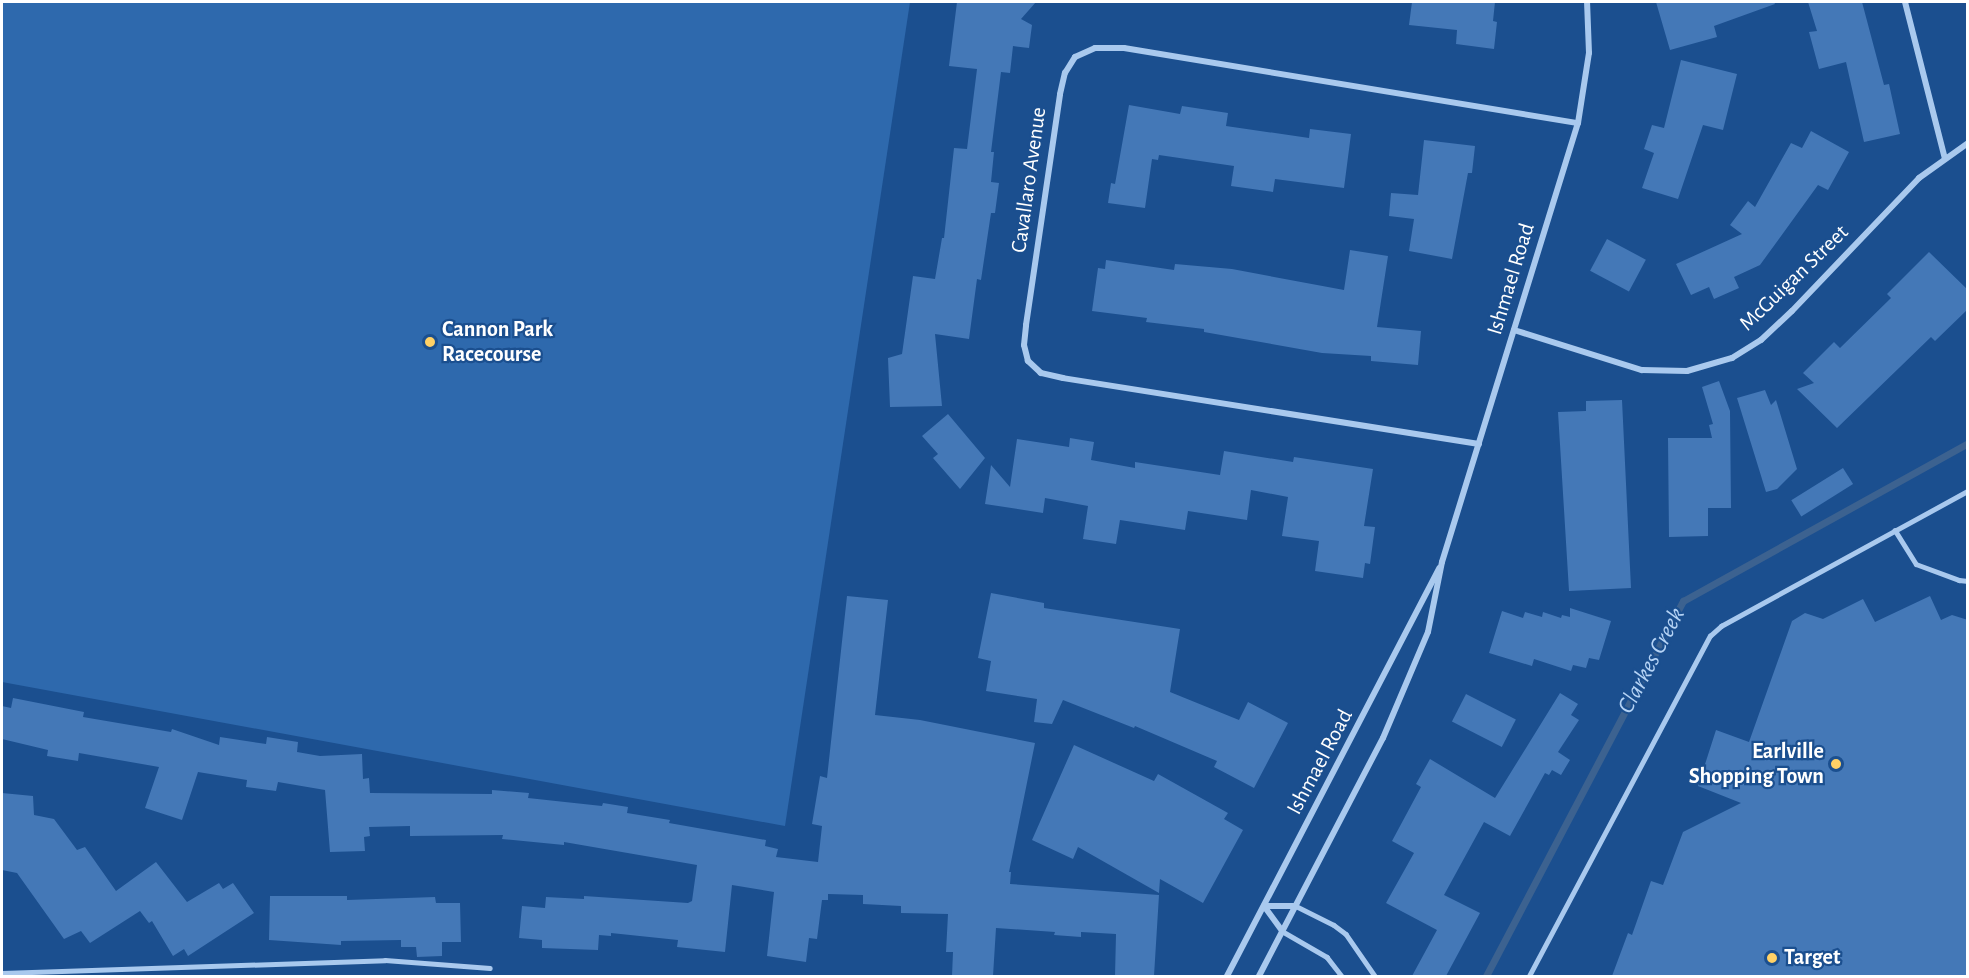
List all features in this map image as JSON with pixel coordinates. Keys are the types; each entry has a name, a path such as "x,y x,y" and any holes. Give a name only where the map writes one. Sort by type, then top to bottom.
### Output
{"street":[{"name":"Ishmael Road","path":"1259,976 1383,738 1428,632 1442,562 1578,123 1589,53 1587,2"},
{"path":"1905,2 1945,159"},
{"name":"Cavallaro Avenue","path":"1479,444 1041,373 1028,361 1024,345 1060,94 1065,73 1075,57 1095,48 1124,48 1578,123"},
{"name":"McGuigan Street","path":"1514,330 1642,370 1687,371 1732,358 1761,340 1784,318 1919,178 1968,143"},
{"name":"Ishmael Road","path":"1227,976 1442,562"},
{"path":"1264,906 1296,906"},
{"path":"1264,906 1282,931"}],"lane":[{"path":"1529,976 1710,636 1721,626 1968,491"},
{"path":"1896,530 1916,564 1959,580 1968,580"},
{"path":"1296,906 1334,925 1346,934 1375,976"},
{"path":"1282,931 1327,957 1342,976"},
{"path":"2,973 385,960 490,968"}],"shaded area":[{"name":"Cannon Park Racecourse","path":"2,2 910,2 785,826 2,682"}],"building":[{"path":"957,2 1036,2 1021,19 1032,25 1029,48 1013,46 1010,73 1001,72 991,152 994,152 991,182 999,183 995,213 991,213 981,280 977,279 969,339 935,334 942,406 890,407 888,358 902,354 913,276 935,279 942,238 944,238 954,148 967,149 977,69 949,66"},
{"path":"1412,2 1495,2 1493,21 1497,22 1494,49 1456,44 1457,30 1409,25"},
{"path":"1656,2 1774,2 1775,4 1714,26 1717,37 1670,50"},
{"path":"1808,2 1862,2 1884,85 1889,84 1900,134 1864,142 1846,62 1819,69 1809,32 1817,31"},
{"path":"1681,60 1737,74 1723,130 1703,125 1678,199 1642,188 1654,153 1644,149 1652,125 1664,128"},
{"path":"1129,105 1180,114 1182,106 1228,113 1226,126 1309,138 1310,129 1351,134 1344,188 1275,179 1273,192 1231,186 1234,166 1159,155 1158,160 1152,159 1145,208 1108,203 1111,183 1115,184"},
{"path":"1811,131 1849,152 1828,190 1818,185 1760,265 1734,277 1739,288 1714,299 1709,287 1691,295 1676,264 1742,234 1730,225 1748,201 1755,207 1791,143 1802,148"},
{"path":"1424,140 1475,146 1472,173 1468,173 1452,259 1409,251 1414,219 1389,216 1391,193 1418,195"},
{"path":"1607,239 1646,260 1629,291 1590,271"},
{"path":"1350,250 1388,256 1377,327 1421,331 1418,365 1371,361 1371,356 1322,353 1204,332 1204,329 1146,322 1147,318 1092,311 1098,268 1105,269 1106,260 1174,270 1175,264 1232,269 1344,290"},
{"path":"1929,252 1968,290 1968,309 1935,341 1931,337 1837,428 1797,389 1814,383 1803,373 1834,342 1840,348 1891,298 1887,294"},
{"path":"1719,381 1730,411 1731,508 1708,508 1708,536 1669,537 1668,438 1712,438 1709,425 1713,424 1702,387"},
{"path":"1765,390 1771,405 1776,400 1797,469 1777,489 1766,492 1737,398"},
{"path":"1622,400 1631,588 1569,591 1558,412 1586,411 1586,401"},
{"path":"948,414 985,458 960,489 933,458 938,454 922,436"},
{"path":"1070,438 1094,442 1091,460 1135,468 1135,462 1220,475 1224,451 1293,462 1294,457 1373,469 1364,526 1375,527 1370,564 1365,563 1363,578 1315,571 1319,541 1282,536 1288,497 1251,490 1247,520 1188,511 1185,530 1120,520 1116,544 1083,539 1088,506 1045,498 1043,513 985,504 991,465 1010,487 1017,439 1069,447"},
{"path":"1843,468 1853,484 1801,516 1791,500"},
{"path":"991,593 1044,603 1044,608 1180,629 1170,692 1239,720 1248,702 1288,723 1254,788 1214,767 1217,761 1135,726 1134,728 1063,700 1052,724 1034,722 1037,699 986,691 991,661 978,658"},
{"path":"847,596 888,600 875,715 920,720 1035,743 1009,872 1011,872 1010,884 1159,895 1154,976 1115,976 1116,934 1081,932 1081,937 1054,935 1055,932 996,928 993,976 952,976 953,952 946,952 948,914 901,913 901,906 863,904 863,895 828,894 828,900 822,900 817,939 809,938 806,962 767,956 774,892 732,885 725,952 677,947 678,940 611,933 611,936 599,935 598,950 542,948 542,940 519,938 522,906 545,908 546,897 584,899 584,896 688,903 692,901 697,865 564,842 564,845 502,839 503,835 410,836 410,826 369,827 370,836 364,837 365,851 330,852 325,790 278,782 276,791 246,787 247,780 198,772 182,820 145,808 159,767 79,753 78,761 47,756 48,750 2,739 2,706 11,708 13,698 84,712 83,717 171,732 172,729 219,745 220,737 266,744 267,737 298,742 297,752 320,756 362,754 363,779 369,778 370,793 492,794 492,790 529,793 528,798 602,806 603,803 628,807 627,813 670,820 669,823 766,840 765,846 778,849 776,857 818,862 822,826 812,824 820,776 827,778"},
{"name":"Earlville Shopping Town","path":"1930,596 1941,620 1952,615 1968,620 1968,976 1612,976 1628,933 1632,935 1651,881 1663,885 1683,832 1741,803 1698,786 1716,730 1749,742 1792,621 1805,613 1823,619 1863,599 1875,622"},
{"path":"1570,608 1611,621 1599,660 1589,658 1586,668 1573,665 1571,671 1534,659 1532,666 1489,653 1502,611 1523,618 1525,612 1542,617 1543,612 1561,618 1562,615 1570,617"},
{"path":"1560,693 1578,704 1571,715 1579,720 1558,752 1570,760 1561,775 1552,770 1549,775 1545,773 1510,836 1484,822 1444,895 1480,913 1446,976 1412,976 1437,930 1386,903 1414,853 1392,841 1421,787 1416,784 1430,759 1495,798"},
{"path":"1466,694 1516,719 1502,747 1452,722"},
{"path":"1074,745 1154,781 1158,774 1228,813 1224,819 1243,830 1203,903 1160,879 1159,893 1078,847 1073,859 1032,840"},
{"path":"2,793 33,796 34,815 54,819 77,850 85,847 116,891 156,862 187,902 219,883 223,889 233,883 254,913 188,956 184,949 173,956 152,921 149,923 140,911 90,943 81,931 64,939 17,873 2,870"},
{"path":"270,896 347,896 347,900 435,897 436,903 460,903 461,942 442,942 442,956 417,957 416,947 401,947 401,940 341,941 341,945 269,940"}],"waterway":[{"name":"Clarkes Creek","path":"1486,976 1683,601 1968,443"}],"place":[{"name":"Cannon Park Racecourse","path":"430,342"},
{"name":"Earlville Shopping Town","path":"1836,764"},
{"name":"Target","path":"1772,958"}]}
